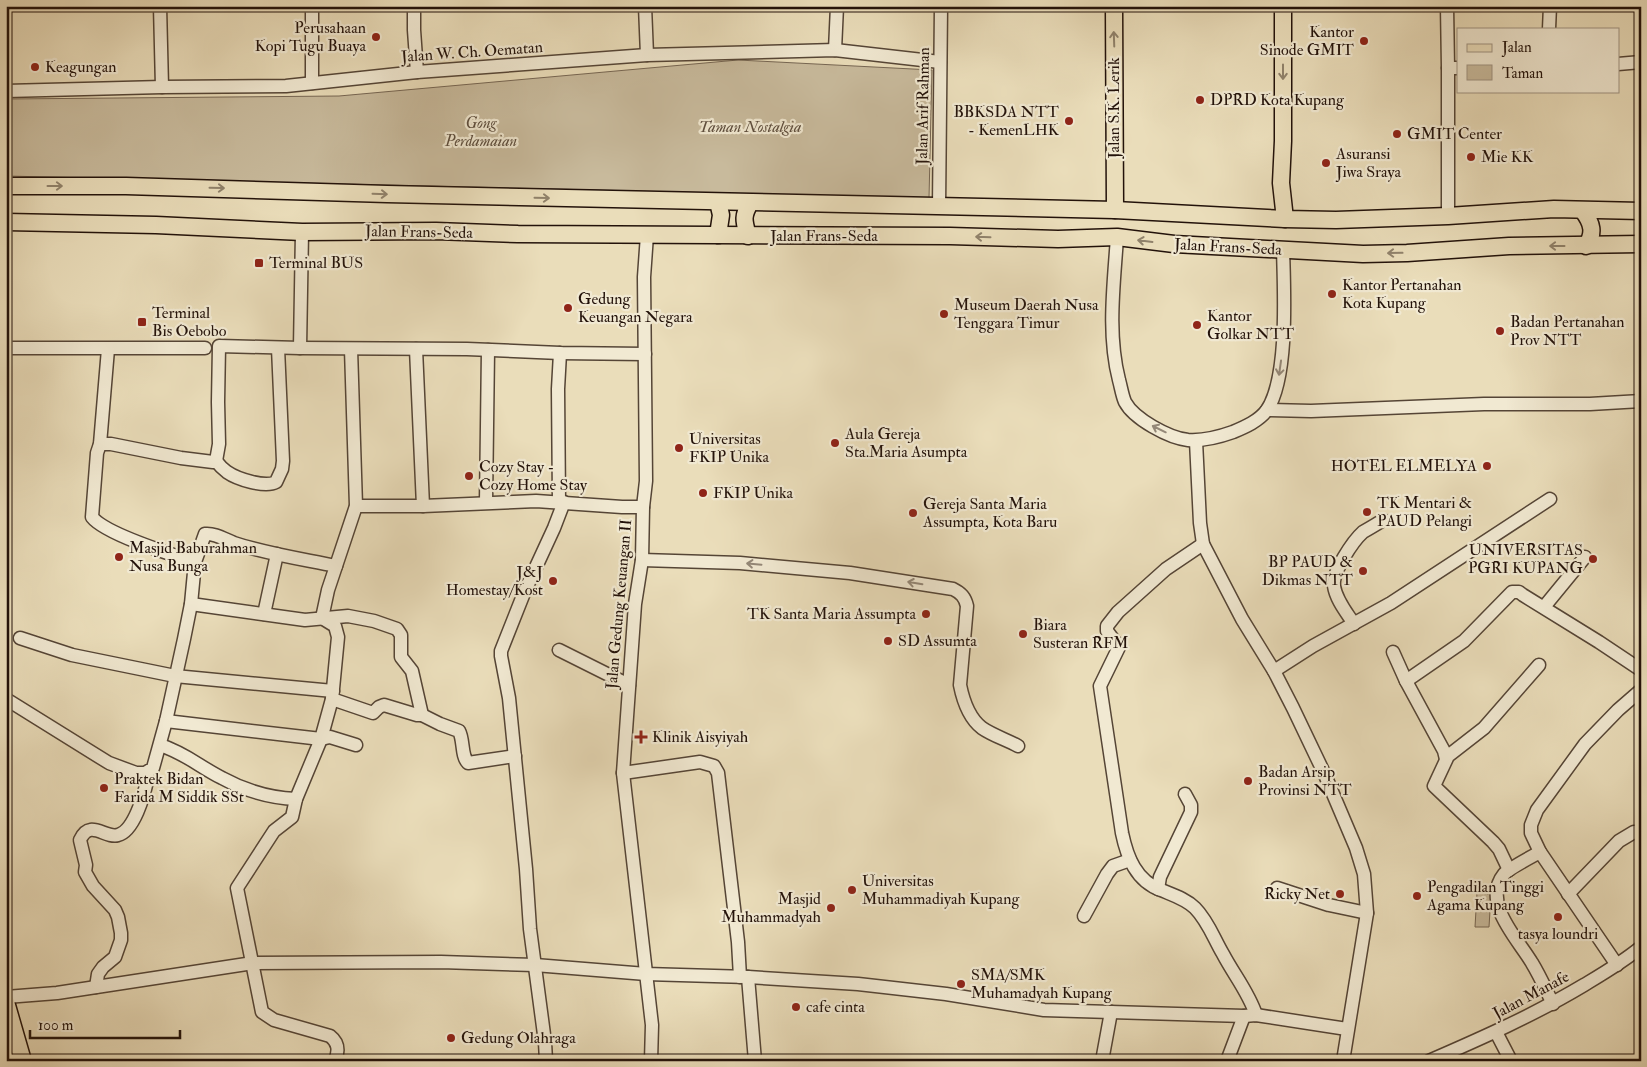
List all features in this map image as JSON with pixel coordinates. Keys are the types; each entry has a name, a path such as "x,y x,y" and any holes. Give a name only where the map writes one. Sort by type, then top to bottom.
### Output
{"main road":[{"name":"Jalan S.K. Lerik","path":"1114,6 1115,210"},
{"path":"1283,6 1284,141 1281,182 1285,220"},
{"name":"Jalan Frans-Seda","path":"6,186 126,186 750,203 1115,210 1285,220 1448,216 1554,209 1641,211"},
{"path":"718,202 721,215 718,235"},
{"path":"748,236 744,213 750,203"},
{"path":"1583,211 1588,218 1592,232 1586,246"},
{"path":"1608,211 1602,228 1602,234 1611,244"},
{"name":"Jalan Frans-Seda","path":"6,222 166,225 302,232 436,231 518,234 950,236 1058,239 1117,237 1238,249 1282,249 1363,254 1509,246 1641,244"},
{"path":"6,1002 20,1060"}],"street":[{"path":"160,6 162,86"},
{"path":"312,6 312,83"},
{"path":"414,6 417,72"},
{"path":"645,6 647,56"},
{"path":"835,50 838,6"},
{"name":"Jalan Arif Rahman","path":"938,207 941,6"},
{"path":"1447,6 1453,68 1448,216"},
{"path":"1550,6 1550,28"},
{"name":"Jalan W. Ch. Oematan","path":"6,91 162,86 286,86 417,72 647,56 835,50 940,62"},
{"path":"1620,64 1641,62"},
{"path":"300,348 302,232"},
{"name":"Jalan Gedung Keuangan II","path":"647,235 644,277 646,481 643,507 642,560 634,604 623,773 652,1024 651,1061"},
{"path":"1117,237 1112,319 1115,365 1125,401 1137,417 1181,439 1196,440 1224,435 1257,420 1267,410 1277,384 1281,361 1284,312 1282,249"},
{"path":"216,461 219,444 219,346 645,354"},
{"path":"6,348 205,348"},
{"path":"100,444 111,444 181,458 216,461 229,473 254,482 266,485 276,482 282,469 283,461 278,348"},
{"path":"108,349 92,514 94,520 106,528 133,540 195,562"},
{"path":"322,618 328,590 356,506 351,349"},
{"path":"416,349 423,506"},
{"path":"486,502 488,350"},
{"path":"546,1061 530,929 509,698 501,651 562,502 558,389 560,353"},
{"path":"1267,410 1311,411 1475,404 1590,404 1641,401"},
{"path":"1196,440 1200,524 1203,544 1242,619 1274,671 1325,776 1356,848 1364,874 1367,913 1343,1061"},
{"path":"1274,671 1391,603 1550,499"},
{"path":"356,506 562,502 643,507"},
{"path":"1354,624 1338,599 1334,581 1340,564 1353,544 1362,533 1383,520"},
{"path":"6,699 100,758 122,769 136,773 145,773 153,768 160,745 191,604 195,562 204,536 207,533 216,535 234,543 336,566"},
{"path":"1203,544 1166,569 1118,612 1107,626 1107,631 1119,646 1100,686 1122,833 1130,860 1141,878 1158,889 1177,896 1193,906 1204,917 1231,968 1250,998 1250,1016 1227,1061"},
{"path":"264,614 277,554"},
{"path":"1544,607 1585,557"},
{"path":"642,560 740,562 850,573 953,589 962,594 967,606 960,685 962,697 982,728 1018,746"},
{"path":"1406,681 1469,636 1512,592 1524,594 1641,670"},
{"path":"191,604 305,620 348,616 374,620 397,629 402,635 402,658 412,671 422,714"},
{"path":"322,618 334,626 338,637 332,695 321,739 296,799 292,817 274,831 238,886 262,1012 274,1020 330,1036 338,1046 335,1061"},
{"path":"20,638 72,655 175,676 332,695 373,713 384,705 417,715 422,714 460,732 465,761 468,763 515,756"},
{"path":"559,650 629,686"},
{"path":"1393,652 1406,681 1444,751 1446,759"},
{"path":"1509,870 1499,849 1493,842 1434,786 1446,759 1484,728 1538,665"},
{"path":"1617,966 1540,852 1531,833 1531,825 1537,810 1585,744 1618,710 1641,690"},
{"path":"166,720 321,739 330,737 356,745"},
{"path":"160,745 185,755 221,778 239,786 266,794 296,799"},
{"path":"623,773 700,762 714,766 718,773 738,942 755,1061"},
{"path":"96,987 98,974 115,957 121,940 121,932 115,910 92,886 85,872 86,865 80,840 85,833 92,830 113,836 123,833 136,817 148,781"},
{"path":"1158,889 1160,877 1191,812 1191,805 1185,794"},
{"path":"1568,894 1619,840 1634,832 1641,833"},
{"path":"1540,852 1509,870 1500,880 1498,905 1502,916 1540,976 1553,1004"},
{"path":"1084,916 1113,866 1130,860"},
{"path":"1277,888 1329,905 1367,913"},
{"name":"Jalan Manafe","path":"1430,1061 1553,1004 1617,966 1641,947"},
{"path":"6,996 57,993 253,963 441,962 535,964 646,974 744,977 858,984 946,994 1044,1010 1250,1016 1347,1029"},
{"path":"1102,1061 1110,1012"},
{"path":"1496,1032 1511,1061"}],"green space":[{"name":"Taman Nostalgia","path":"738,60 932,70 929,198 6,176 6,99 339,96"},
{"path":"1477,893 1491,894 1489,927 1475,927"}],"place":[{"name":"Perusahaan Kopi Tugu Buaya","path":"376,37"},
{"name":"Kantor Sinode GMIT","path":"1364,41"},
{"name":"Keagungan","path":"35,67"},
{"name":"DPRD Kota Kupang","path":"1200,100"},
{"name":"BBKSDA NTT - KemenLHK","path":"1069,121"},
{"name":"GMIT Center","path":"1397,134"},
{"name":"Mie KK","path":"1471,157"},
{"name":"Asuransi Jiwa Sraya","path":"1326,163"},
{"name":"Terminal BUS","path":"259,263"},
{"name":"Kantor Pertanahan Kota Kupang","path":"1332,294"},
{"name":"Gedung Keuangan Negara","path":"568,308"},
{"name":"Museum Daerah Nusa Tenggara Timur","path":"944,314"},
{"name":"Terminal Bis Oebobo","path":"142,322"},
{"name":"Kantor Golkar NTT","path":"1197,325"},
{"name":"Badan Pertanahan Prov NTT","path":"1500,331"},
{"name":"Aula Gereja Sta.Maria Asumpta","path":"835,443"},
{"name":"Universitas FKIP Unika","path":"679,448"},
{"name":"HOTEL ELMELYA","path":"1487,466"},
{"name":"Cozy Stay - Cozy Home Stay","path":"469,476"},
{"name":"FKIP Unika","path":"703,493"},
{"name":"TK Mentari & PAUD Pelangi","path":"1367,512"},
{"name":"Gereja Santa Maria Assumpta, Kota Baru","path":"913,513"},
{"name":"Masjid Baburahman Nusa Bunga","path":"119,557"},
{"name":"UNIVERSITAS PGRI KUPANG","path":"1593,559"},
{"name":"BP PAUD & Dikmas NTT","path":"1363,571"},
{"name":"J&J Homestay/Kost","path":"553,581"},
{"name":"TK Santa Maria Assumpta","path":"926,614"},
{"name":"Biara Susteran RFM","path":"1023,634"},
{"name":"SD Assumta","path":"888,641"},
{"name":"Klinik Aisyiyah","path":"641,737"},
{"name":"Badan Arsip Provinsi NTT","path":"1248,781"},
{"name":"Praktek Bidan Farida M Siddik SSt","path":"104,788"},
{"name":"Universitas Muhammadiyah Kupang","path":"852,890"},
{"name":"Ricky Net","path":"1340,894"},
{"name":"Pengadilan Tinggi Agama Kupang","path":"1417,896"},
{"name":"Masjid Muhammadyah","path":"831,908"},
{"name":"tasya loundri","path":"1558,917"},
{"name":"SMA/SMK Muhamadyah Kupang","path":"961,984"},
{"name":"cafe cinta","path":"796,1007"},
{"name":"Gedung Olahraga","path":"451,1038"}],"park label":[{"name":"Gong Perdamaian","path":"481,132"}]}
